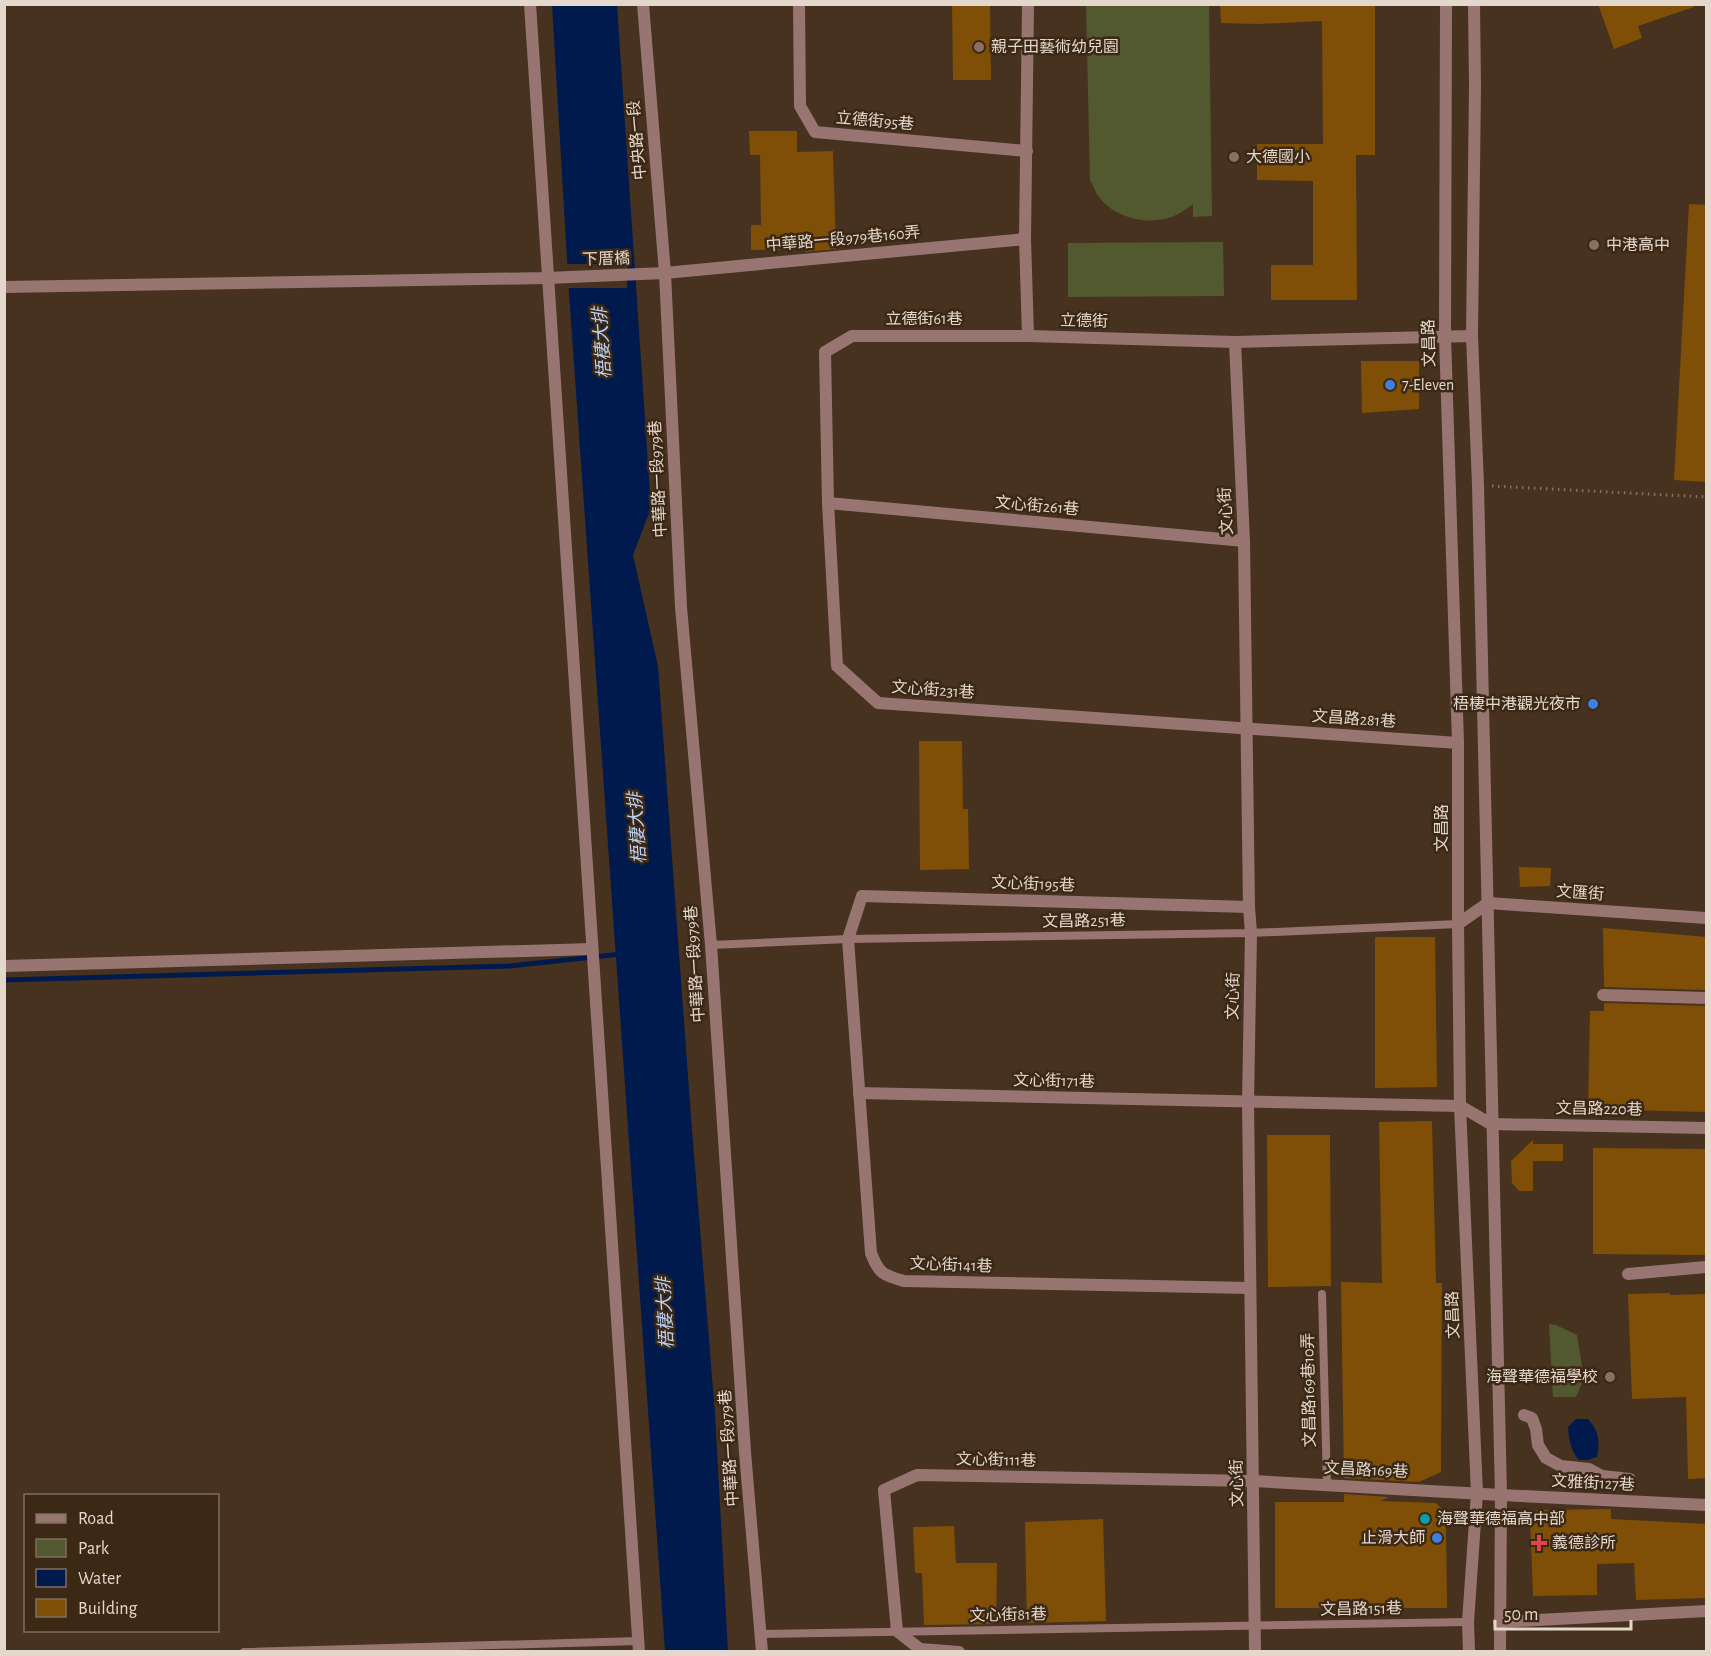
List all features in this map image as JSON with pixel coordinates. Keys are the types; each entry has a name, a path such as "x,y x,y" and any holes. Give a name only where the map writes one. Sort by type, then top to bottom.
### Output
{"street":[{"path":"530,4 638,1646"},
{"name":"中央路一段","path":"643,4 665,273"},
{"name":"立德街95巷","path":"799,4 801,106 815,132 1027,151"},
{"path":"1028,4 1025,238 1028,336"},
{"name":"文昌路","path":"1446,4 1445,336 1458,743 1460,1106 1477,1493 1468,1622 1469,1652"},
{"path":"1474,4 1472,336 1478,485 1501,1495 1500,1652"},
{"name":"中華路一段979巷160弄","path":"665,273 1025,238"},
{"name":"下厝橋","path":"4,287 548,278 665,273"},
{"name":"中華路一段979巷","path":"665,273 681,607 711,945 745,1452 762,1652"},
{"name":"立德街61巷","path":"825,352 852,336 1028,336"},
{"name":"立德街","path":"1028,336 1235,342 1472,336"},
{"name":"文心街","path":"1235,342 1244,541 1251,933 1248,1102 1255,1652"},
{"name":"文心街231巷","path":"825,352 828,503 837,666 878,703 1247,729"},
{"name":"文心街261巷","path":"828,503 1244,541"},
{"name":"文昌路281巷","path":"1247,729 1458,743"},
{"name":"文心街195巷","path":"848,939 862,896 1249,908"},
{"path":"1458,924 1488,903"},
{"name":"文匯街","path":"1488,903 1707,918"},
{"name":"文心街141巷","path":"848,939 871,1253 877,1268 888,1276 904,1281 1250,1288"},
{"path":"4,966 592,949"},
{"path":"1603,995 1707,998"},
{"name":"文心街171巷","path":"859,1093 1460,1106"},
{"path":"1460,1106 1491,1124"},
{"name":"文昌路220巷","path":"1491,1124 1707,1128"},
{"path":"1629,1274 1707,1267"},
{"path":"1524,1416 1532,1418 1538,1445 1546,1458 1561,1466 1588,1469 1602,1476 1630,1479"},
{"name":"文心街111巷","path":"897,1631 884,1490 917,1474 1254,1481"},
{"name":"文昌路169巷","path":"1254,1481 1477,1493"},
{"name":"文雅街127巷","path":"1477,1493 1707,1505"},
{"path":"1499,1622 1707,1611"},
{"path":"897,1631 921,1649 959,1652"}],"lane":[{"name":"文昌路251巷","path":"711,945 848,939 1251,933 1458,924"},
{"name":"文昌路169巷10弄","path":"1322,1294 1327,1485"},
{"name":"文昌路151巷","path":"1255,1626 1468,1622"},
{"name":"文心街81巷","path":"760,1635 1255,1626"},
{"path":"243,1652 638,1646"}],"path":[{"path":"1478,485 1707,497"}],"green space":[{"path":"1086,5 1209,5 1212,216 1193,217 1193,204 1171,217 1159,220 1140,220 1113,210 1096,193 1090,180"},
{"path":"1223,242 1224,296 1068,297 1068,243"},
{"path":"1549,1324 1577,1335 1584,1378 1576,1397 1553,1397"}],"water":[{"name":"梧棲大排","path":"552,5 617,5 651,508 633,555 658,666 715,1414 728,1651 665,1651 569,293"},
{"path":"1576,1419 1588,1419 1594,1428 1598,1441 1597,1457 1579,1460 1574,1452 1568,1427"}],"pier":[{"path":"565,264 627,264 627,288 566,288"}],"building":[{"path":"952,4 990,4 991,80 953,80"},
{"path":"1220,4 1375,4 1375,155 1356,155 1357,300 1271,300 1271,265 1313,265 1313,181 1257,180 1257,144 1323,144 1322,21 1221,23"},
{"path":"1598,4 1694,4 1694,7 1638,26 1642,38 1614,49"},
{"path":"749,131 797,131 797,152 833,151 836,249 805,252 805,249 751,250 751,225 761,225 760,155 750,155"},
{"path":"1689,204 1707,205 1707,482 1674,480"},
{"name":"7-Eleven","path":"1361,361 1419,361 1419,409 1362,413"},
{"path":"919,741 962,741 963,809 968,809 969,869 920,870"},
{"path":"1519,867 1551,868 1550,886 1520,887"},
{"path":"1603,928 1707,937 1707,990 1604,987"},
{"path":"1375,937 1435,937 1437,1087 1375,1088"},
{"path":"1604,1003 1707,1006 1707,1112 1588,1109 1590,1011 1604,1011"},
{"path":"1432,1121 1436,1283 1442,1283 1441,1472 1419,1482 1344,1478 1341,1282 1382,1283 1379,1122"},
{"path":"1267,1135 1330,1135 1331,1286 1268,1287"},
{"path":"1533,1140 1533,1144 1563,1144 1563,1161 1533,1161 1533,1191 1519,1191 1512,1183 1511,1161"},
{"path":"1593,1148 1707,1149 1707,1255 1593,1254"},
{"path":"1670,1293 1670,1295 1707,1294 1707,1478 1688,1479 1686,1397 1632,1399 1628,1294"},
{"path":"1344,1494 1389,1497 1380,1501 1436,1503 1445,1512 1447,1608 1275,1608 1275,1502 1344,1502"},
{"path":"1611,1509 1611,1519 1707,1524 1707,1598 1636,1600 1634,1563 1597,1564 1597,1595 1533,1596 1530,1516 1537,1510"},
{"path":"1103,1519 1106,1621 1027,1623 1025,1522"},
{"path":"954,1526 956,1563 997,1563 996,1624 924,1625 922,1573 915,1573 913,1527"}],"waterway":[{"path":"4,980 510,966 621,954"}],"place":[{"name":"親子田藝術幼兒園","path":"979,47"},
{"name":"大德國小","path":"1234,157"},
{"name":"中港高中","path":"1594,245"},
{"name":"7-Eleven","path":"1390,385"},
{"name":"梧棲中港觀光夜市","path":"1593,704"},
{"name":"海聲華德福學校","path":"1610,1377"},
{"name":"海聲華德福高中部","path":"1425,1519"},
{"name":"止滑大師","path":"1437,1538"},
{"name":"義德診所","path":"1539,1543"}]}
